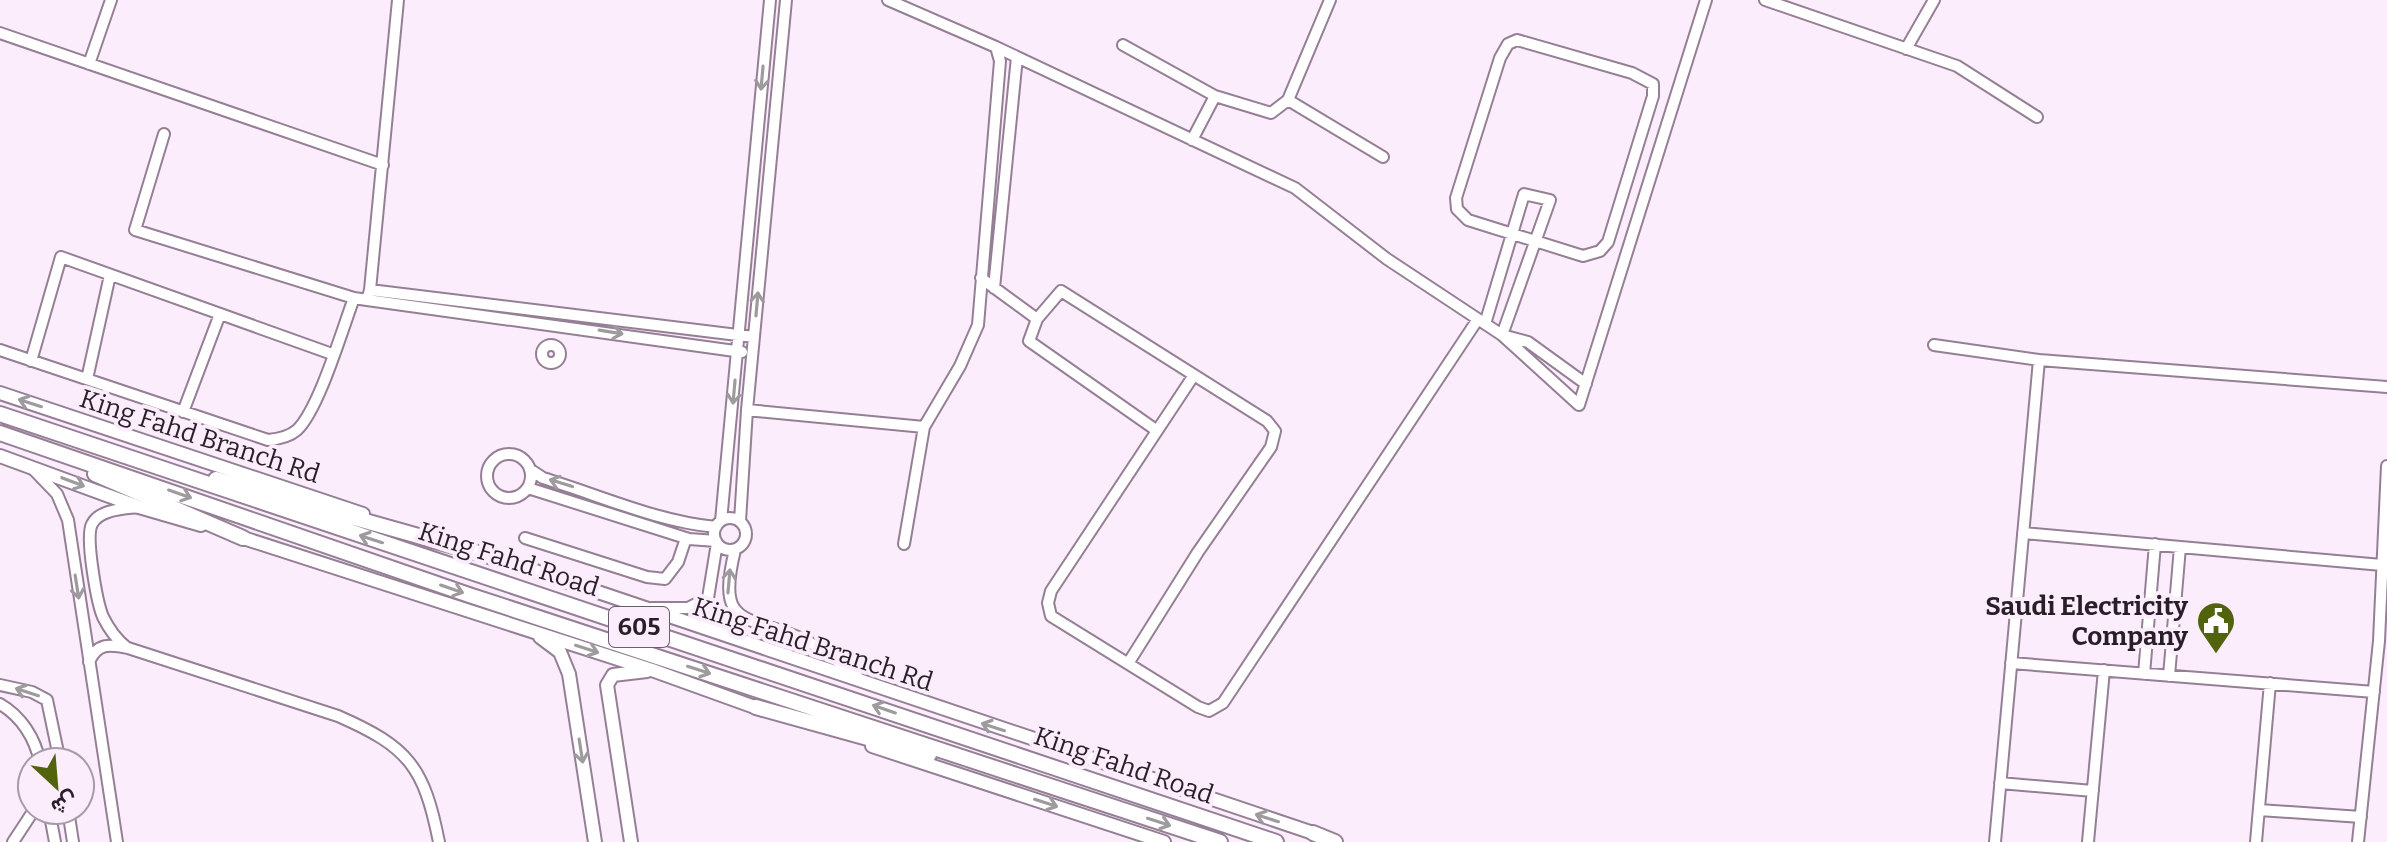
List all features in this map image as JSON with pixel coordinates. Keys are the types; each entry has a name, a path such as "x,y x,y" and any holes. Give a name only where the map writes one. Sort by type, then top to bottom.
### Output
{"highway":[{"name":"King Fahd Road","path":"0,414 1276,842"},
{"path":"36,426 500,559"},
{"path":"1,434 243,538"},
{"name":"King Fahd Road","path":"1,434 469,595 1220,842"},
{"path":"756,707 1122,810"},
{"path":"1313,833 1338,842"}],"main road":[{"name":"King Fahd Branch Rd","path":"0,393 1313,833"},
{"path":"0,456 139,507 652,670 1164,842"},
{"path":"535,633 560,652 569,674 595,842"},
{"path":"631,842 607,685 613,675 652,670"}],"street":[{"path":"89,64 111,0"},
{"path":"369,295 398,0"},
{"path":"636,608 688,608 708,598 737,351 770,0"},
{"path":"740,521 747,410 786,0"},
{"path":"888,0 996,47 1295,188 1387,259 1502,335 1579,405 1706,0"},
{"path":"1123,45 1215,96 1271,113 1288,100 1330,0"},
{"path":"1765,0 1957,66 2037,117"},
{"path":"1906,49 1934,0"},
{"path":"0,33 383,165"},
{"path":"1517,40 1647,78 1653,84 1653,96 1608,242 1600,251 1583,256 1535,240 1468,220 1457,209 1456,198 1508,44 1517,40"},
{"path":"904,544 924,427 960,366 978,325 1000,61 996,47"},
{"path":"994,288 1017,57"},
{"path":"1192,140 1215,96"},
{"path":"1288,100 1383,157"},
{"path":"164,134 135,230 354,298 369,295 559,319 754,337"},
{"path":"1194,375 1051,591 1048,603 1051,616 1209,711 1223,703 1482,321 1524,194 1550,200 1502,335"},
{"path":"31,361 61,257 332,354"},
{"path":"87,379 110,275"},
{"path":"981,278 1037,319"},
{"path":"1129,662 1198,552 1271,447 1275,431 1267,421 1061,291 1037,319 1029,341 1156,430"},
{"path":"0,350 268,440 285,438 298,429 312,409 354,298"},
{"path":"183,412 220,314"},
{"path":"559,319 557,361 548,363 541,354 559,319"},
{"path":"559,319 753,353"},
{"path":"1502,335 1528,342 1586,384"},
{"path":"548,345 559,349"},
{"path":"1934,345 2039,360 2387,387"},
{"path":"1995,842 2039,360"},
{"path":"747,410 924,427"},
{"path":"531,470 528,488 516,498 505,498 491,490 487,475 493,460 508,454 523,459 531,470 543,478 655,513 719,524 732,518 740,521 746,529 746,538 735,550 728,579 728,598 736,612 746,620 808,641 872,687"},
{"path":"31,466 57,494 69,526 117,842"},
{"path":"2358,842 2374,692 2383,641 2382,565 2387,466"},
{"path":"528,488 683,538 716,542 724,549 735,550"},
{"path":"587,505 592,493"},
{"path":"128,648 109,628 99,605 90,531 98,517 108,512 139,507"},
{"path":"651,527 655,513"},
{"path":"69,526 90,531"},
{"path":"2023,533 2382,565"},
{"path":"525,538 647,577 665,579 674,567 683,538"},
{"path":"2144,674 2155,544"},
{"path":"2169,676 2180,547"},
{"path":"89,662 97,648 104,645 128,648 338,716 392,743 417,770 430,797 439,842"},
{"path":"2011,663 2374,692"},
{"path":"2088,842 2104,670"},
{"path":"2256,842 2270,683"},
{"path":"0,685 32,692 47,700 57,746"},
{"path":"0,704 16,715 34,746"},
{"path":"2000,783 2093,791"},
{"path":"2259,810 2361,817"}],"place":[{"name":"Saudi Electricity Company","path":"2216,655"}]}
